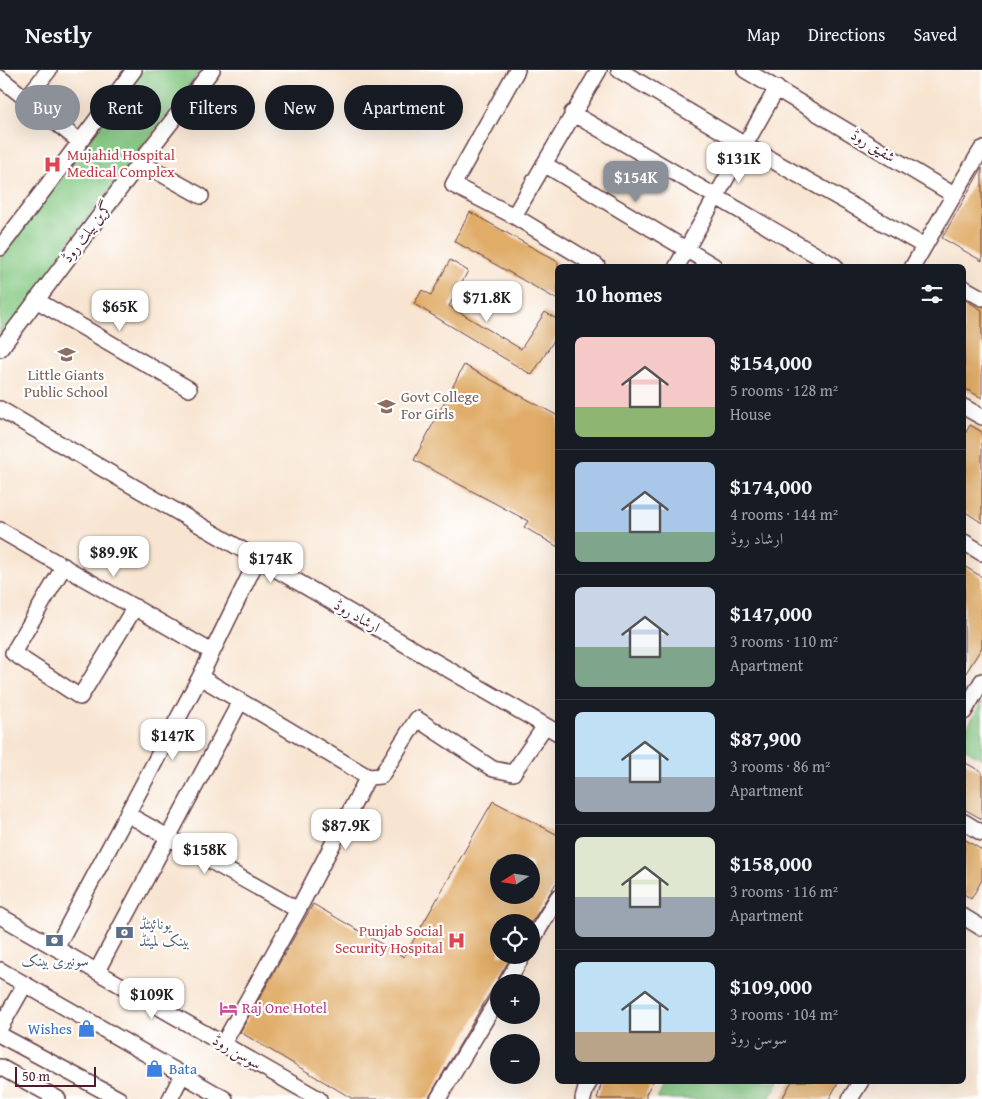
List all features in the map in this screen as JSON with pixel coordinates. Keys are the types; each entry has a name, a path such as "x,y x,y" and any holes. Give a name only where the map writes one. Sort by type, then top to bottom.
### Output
{"street":[{"path":"37,85 49,70"},
{"path":"0,248 134,70"},
{"name":"گرین بیلٹ روڈ","path":"0,349 140,162 212,70"},
{"path":"517,70 453,185 514,216 594,264"},
{"path":"514,216 598,70"},
{"path":"619,70 745,145 924,246"},
{"name":"شفیق روڈ","path":"745,70 954,195"},
{"path":"0,78 15,90"},
{"path":"678,264 777,88"},
{"path":"572,113 832,264"},
{"path":"65,130 80,142"},
{"path":"914,264 982,149"},
{"path":"140,162 201,196"},
{"path":"544,164 710,264"},
{"path":"966,289 982,298"},
{"path":"36,300 189,389"},
{"path":"966,408 982,418"},
{"name":"ارشاد روڈ","path":"0,409 551,729"},
{"path":"0,530 212,652"},
{"path":"966,543 982,552"},
{"path":"56,948 200,677 258,558"},
{"path":"64,566 13,653 80,697 135,607"},
{"path":"200,677 368,777 381,776 417,719 493,769 514,773 551,729"},
{"path":"966,706 974,684"},
{"path":"97,971 240,702"},
{"path":"223,1044 298,910 368,777"},
{"path":"127,814 298,910"},
{"path":"966,823 982,833"},
{"path":"540,927 555,902"},
{"name":"سوسن روڈ","path":"0,916 319,1099"},
{"path":"966,918 982,928"},
{"path":"0,970 225,1099"},
{"path":"0,1028 25,984"},
{"path":"438,1099 490,1012"},
{"path":"0,1035 119,1099"},
{"path":"0,1067 58,1099"},
{"path":"170,1099 182,1074"},
{"path":"581,1099 588,1084"},
{"path":"850,1099 859,1084"}],"green space":[{"path":"143,70 201,70 190,85 171,85 171,109 161,122 161,85 132,85"},
{"path":"98,130 155,130 65,248 51,277 0,342 0,259"},
{"path":"982,701 982,759 966,749 966,729"},
{"path":"665,1084 777,1084 769,1099 657,1099"}],"building":[{"path":"982,168 982,261 942,238"},
{"path":"470,212 558,262 558,264 555,264 555,298 454,241"},
{"path":"450,260 468,271 449,306 521,349 545,312 555,318 555,339 532,375 414,304 422,290 431,295"},
{"path":"966,300 982,310 982,398 966,389"},
{"path":"464,365 555,414 555,545 524,527 528,521 414,460"},
{"path":"970,425 982,432 982,523 966,512 966,432"},
{"path":"966,567 982,577 982,647 966,673"},
{"path":"966,763 982,772 982,819 966,810"},
{"name":"Punjab Social Security Hospital","path":"493,801 555,833 555,885 537,914 490,914 490,964 507,964 501,974 490,974 490,993 428,1099 353,1099 240,1032 313,904 404,957"},
{"path":"966,840 982,850 982,880 971,899 966,895"},
{"path":"601,1084 651,1084 646,1094 646,1099 597,1099"},
{"path":"790,1084 837,1084 829,1099 782,1099"}],"place":[{"name":"Mujahid Hospital Medical Complex","path":"53,164"},
{"name":"Little Giants Public School","path":"66,354"},
{"name":"Govt College For Girls","path":"387,406"},
{"name":"یونائیٹڈ بینک لمیٹڈ","path":"125,933"},
{"name":"سونیری بینک","path":"55,940"},
{"name":"Punjab Social Security Hospital","path":"457,940"},
{"name":"Raj One Hotel","path":"228,1008"},
{"name":"Wishes","path":"86,1029"},
{"name":"Bata","path":"155,1069"}]}
